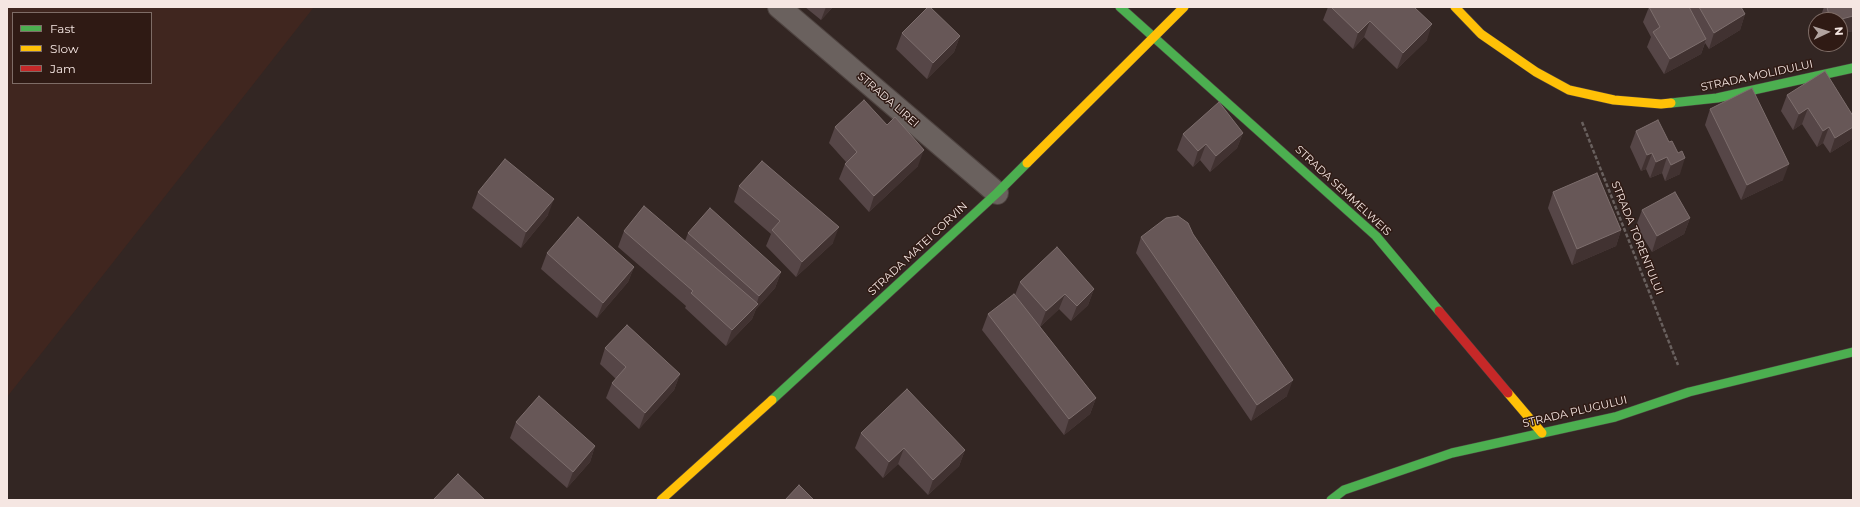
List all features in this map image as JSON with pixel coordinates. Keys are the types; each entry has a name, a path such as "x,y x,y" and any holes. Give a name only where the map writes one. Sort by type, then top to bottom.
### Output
{"street":[{"name":"STRADA LIREI","path":"779,7 997,193"},
{"name":"STRADA SEMMELWEIS","path":"1120,7 1376,236 1542,433"},
{"name":"STRADA MATEI CORVIN","path":"661,500 729,440 997,193 1153,36 1184,7"},
{"name":"STRADA MOLIDULUI","path":"1455,7 1481,34 1536,72 1569,90 1614,100 1661,104 1717,98 1853,68"},
{"name":"STRADA PLUGULUI","path":"1331,500 1344,490 1452,453 1615,417 1689,392 1853,352"}],"path":[{"name":"STRADA TORENTULUI","path":"1569,90 1689,392"}],"shaded area":[{"path":"7,7 314,7 7,397"}],"building":[{"path":"928,7 930,7 960,36 933,63 902,33"},
{"path":"1331,7 1414,7 1432,24 1403,53 1370,21 1358,33"},
{"path":"1649,7 1689,7 1706,39 1670,59 1653,32 1660,27"},
{"path":"1699,7 1741,7 1745,14 1714,33"},
{"path":"1827,7 1853,7 1853,16 1848,17 1848,12 1828,12"},
{"path":"1825,71 1853,116 1853,127 1835,138 1829,127 1823,131 1808,108 1799,114 1787,95"},
{"path":"1752,88 1789,164 1747,185 1710,109"},
{"path":"864,100 887,125 895,117 924,150 874,196 845,164 857,152 835,127"},
{"path":"1219,102 1243,133 1216,156 1206,144 1198,151 1183,134"},
{"path":"1658,120 1669,142 1672,141 1678,153 1682,151 1685,158 1671,165 1667,157 1656,162 1652,153 1647,155 1636,131"},
{"path":"505,159 554,199 526,232 478,192"},
{"path":"762,161 839,227 802,262 772,230 780,221 739,186"},
{"path":"1597,173 1621,230 1577,249 1553,192"},
{"path":"1675,192 1690,218 1657,236 1642,210"},
{"path":"644,206 758,304 732,330 691,293 693,291 624,231"},
{"path":"710,208 781,272 759,296 688,233"},
{"path":"1178,216 1188,223 1193,234 1293,380 1257,405 1141,237 1166,218"},
{"path":"578,217 634,267 603,303 547,253"},
{"path":"1057,247 1094,289 1077,306 1065,294 1046,311 1020,282"},
{"path":"1014,294 1096,398 1069,419 988,314"},
{"path":"627,325 680,374 645,413 612,383 626,367 605,348"},
{"path":"907,389 965,450 933,480 904,448 889,462 861,433"},
{"path":"539,396 595,446 573,472 516,422"},
{"path":"458,474 485,500 434,499"},
{"path":"799,485 814,500 785,500"}],"traffic: fast":[{"path":"1120,7 1376,236 1439,311"},
{"path":"1671,103 1717,98 1853,68"},
{"path":"772,400 997,193 1027,163"},
{"path":"1331,500 1344,490 1452,453 1615,417 1689,392 1853,352"}],"traffic: slow":[{"path":"1027,163 1184,7"},
{"path":"1455,7 1481,34 1536,72 1569,90 1614,100 1661,104 1671,103"},
{"path":"1508,393 1542,433"},
{"path":"661,500 772,400"}],"traffic: jam":[{"path":"1439,311 1508,393"}]}
